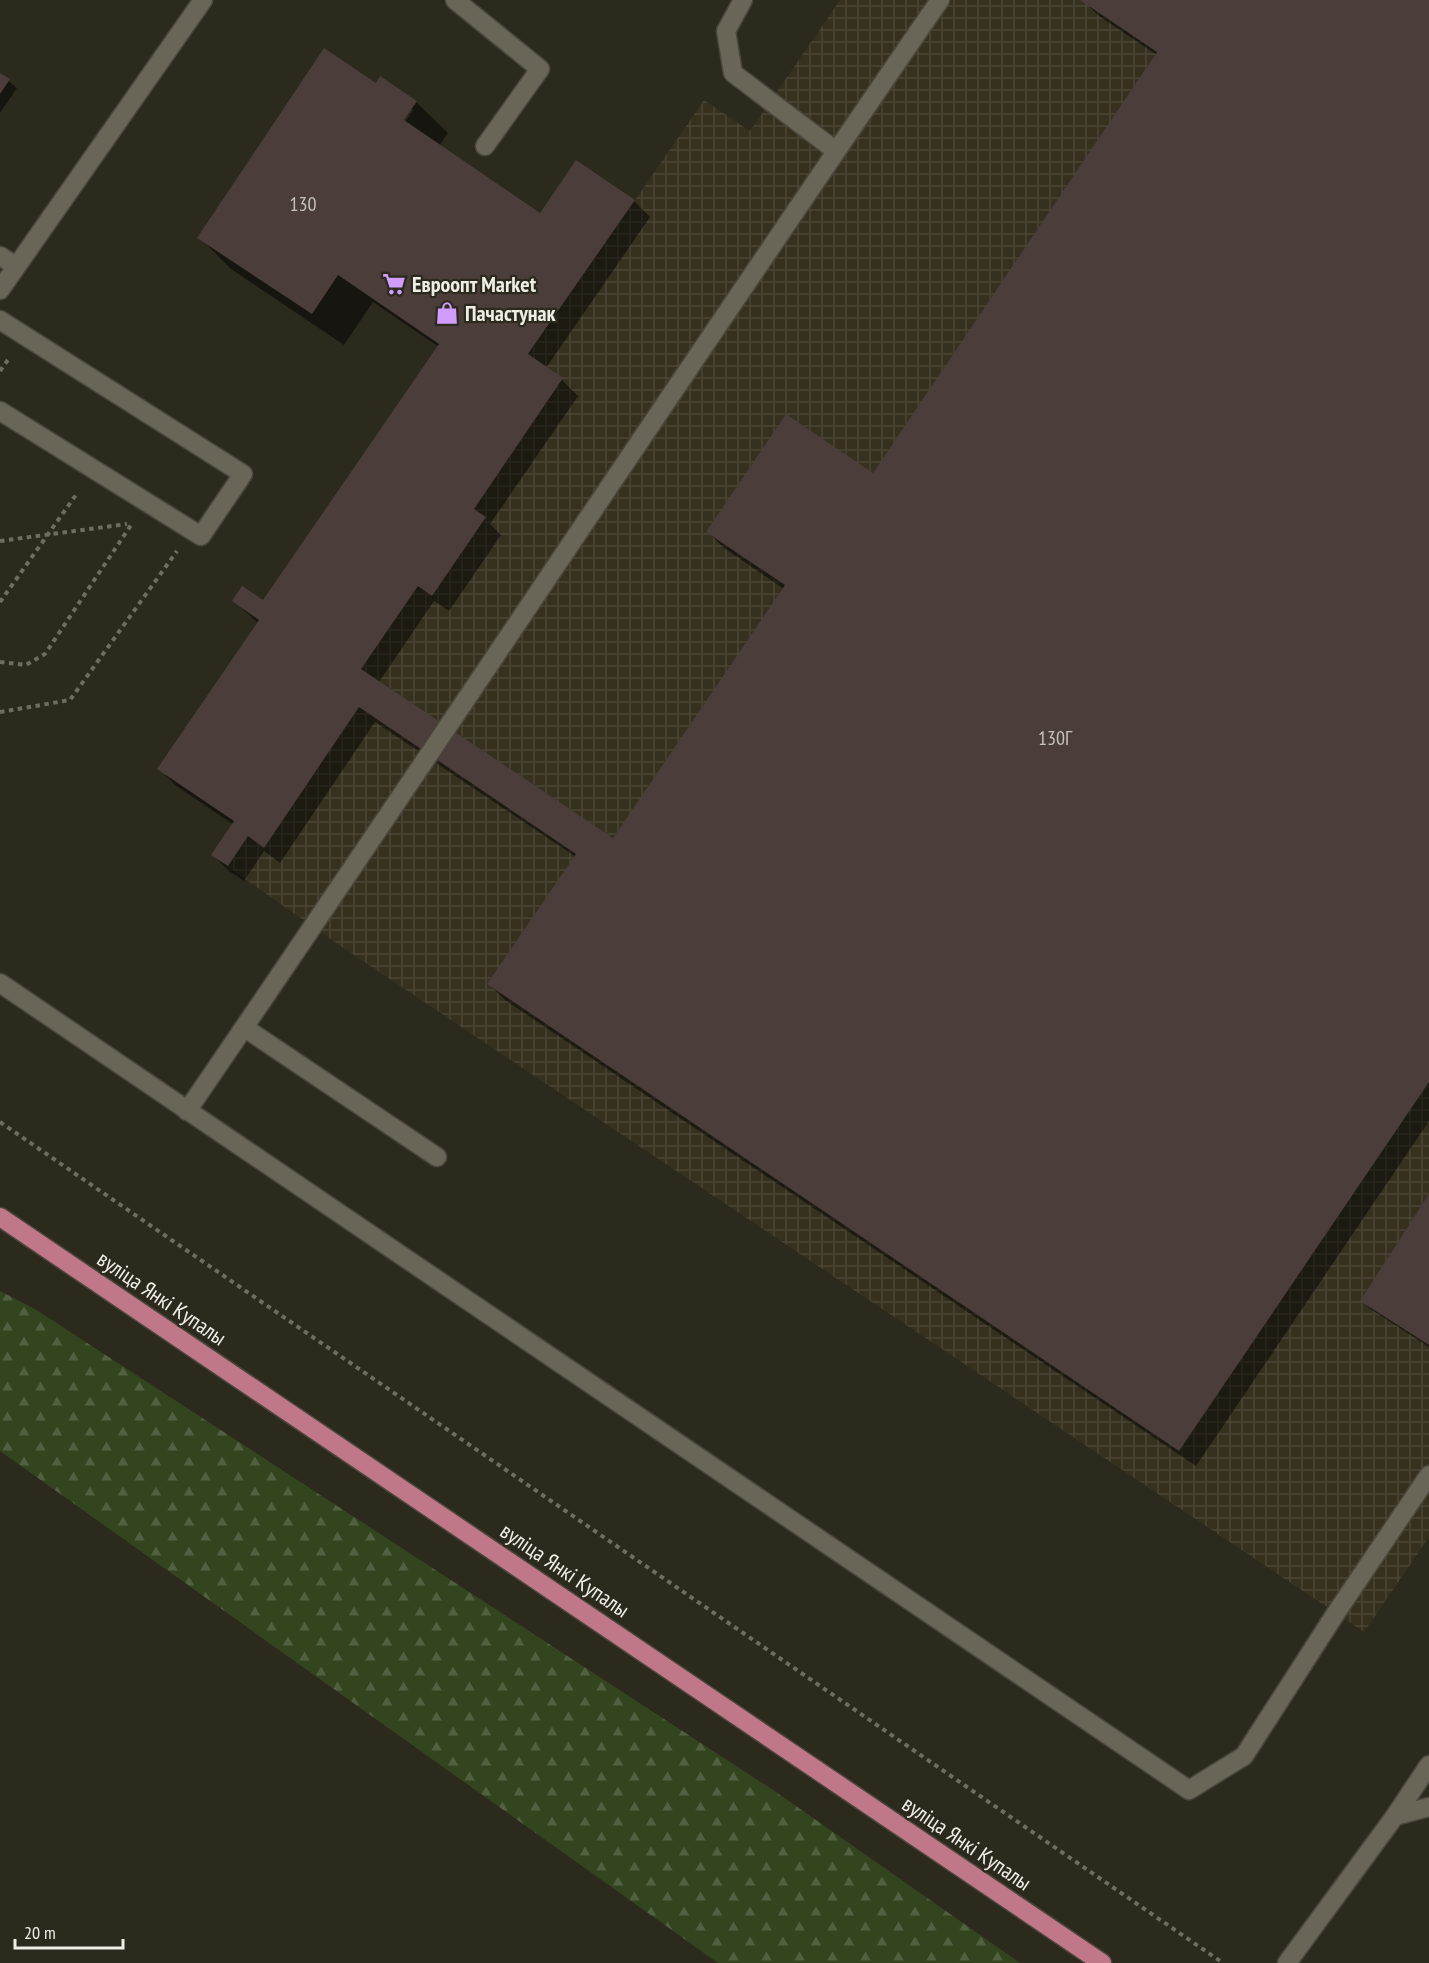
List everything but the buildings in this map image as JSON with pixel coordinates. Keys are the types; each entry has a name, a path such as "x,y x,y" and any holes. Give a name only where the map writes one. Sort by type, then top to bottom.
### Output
{"main road":[{"name":"вуліца Янкі Купалы","path":"0,1217 1102,1963"}],"street":[{"path":"0,290 203,0"},
{"path":"455,0 540,69 485,146"},
{"path":"743,0 726,31 733,73 836,151"},
{"path":"187,1111 314,927 940,0"},
{"path":"0,256 16,266"},
{"path":"0,320 243,474 201,536 0,411"},
{"path":"0,983 1189,1791 1244,1756 1429,1475"},
{"path":"244,1028 437,1157"},
{"path":"1287,1963 1395,1816 1429,1765"},
{"path":"1395,1816 1429,1808"}],"path":[{"path":"0,602 94,470"},
{"path":"0,541 133,523 45,654 26,665 0,662"},
{"path":"0,712 70,700 192,531"},
{"path":"0,1122 1223,1963"}],"shaded area":[{"path":"840,0 1429,0 1429,1537 1364,1632 339,945 211,855 234,821 157,769 259,620 232,601 242,586 263,600 466,321 529,354 704,100 750,131"}],"green space":[{"path":"0,1291 35,1309 776,1792 1020,1963 718,1963 0,1451"}],"place":[{"name":"Евроопт Market","path":"394,284"},
{"name":"Пачастунак","path":"447,313"}]}
